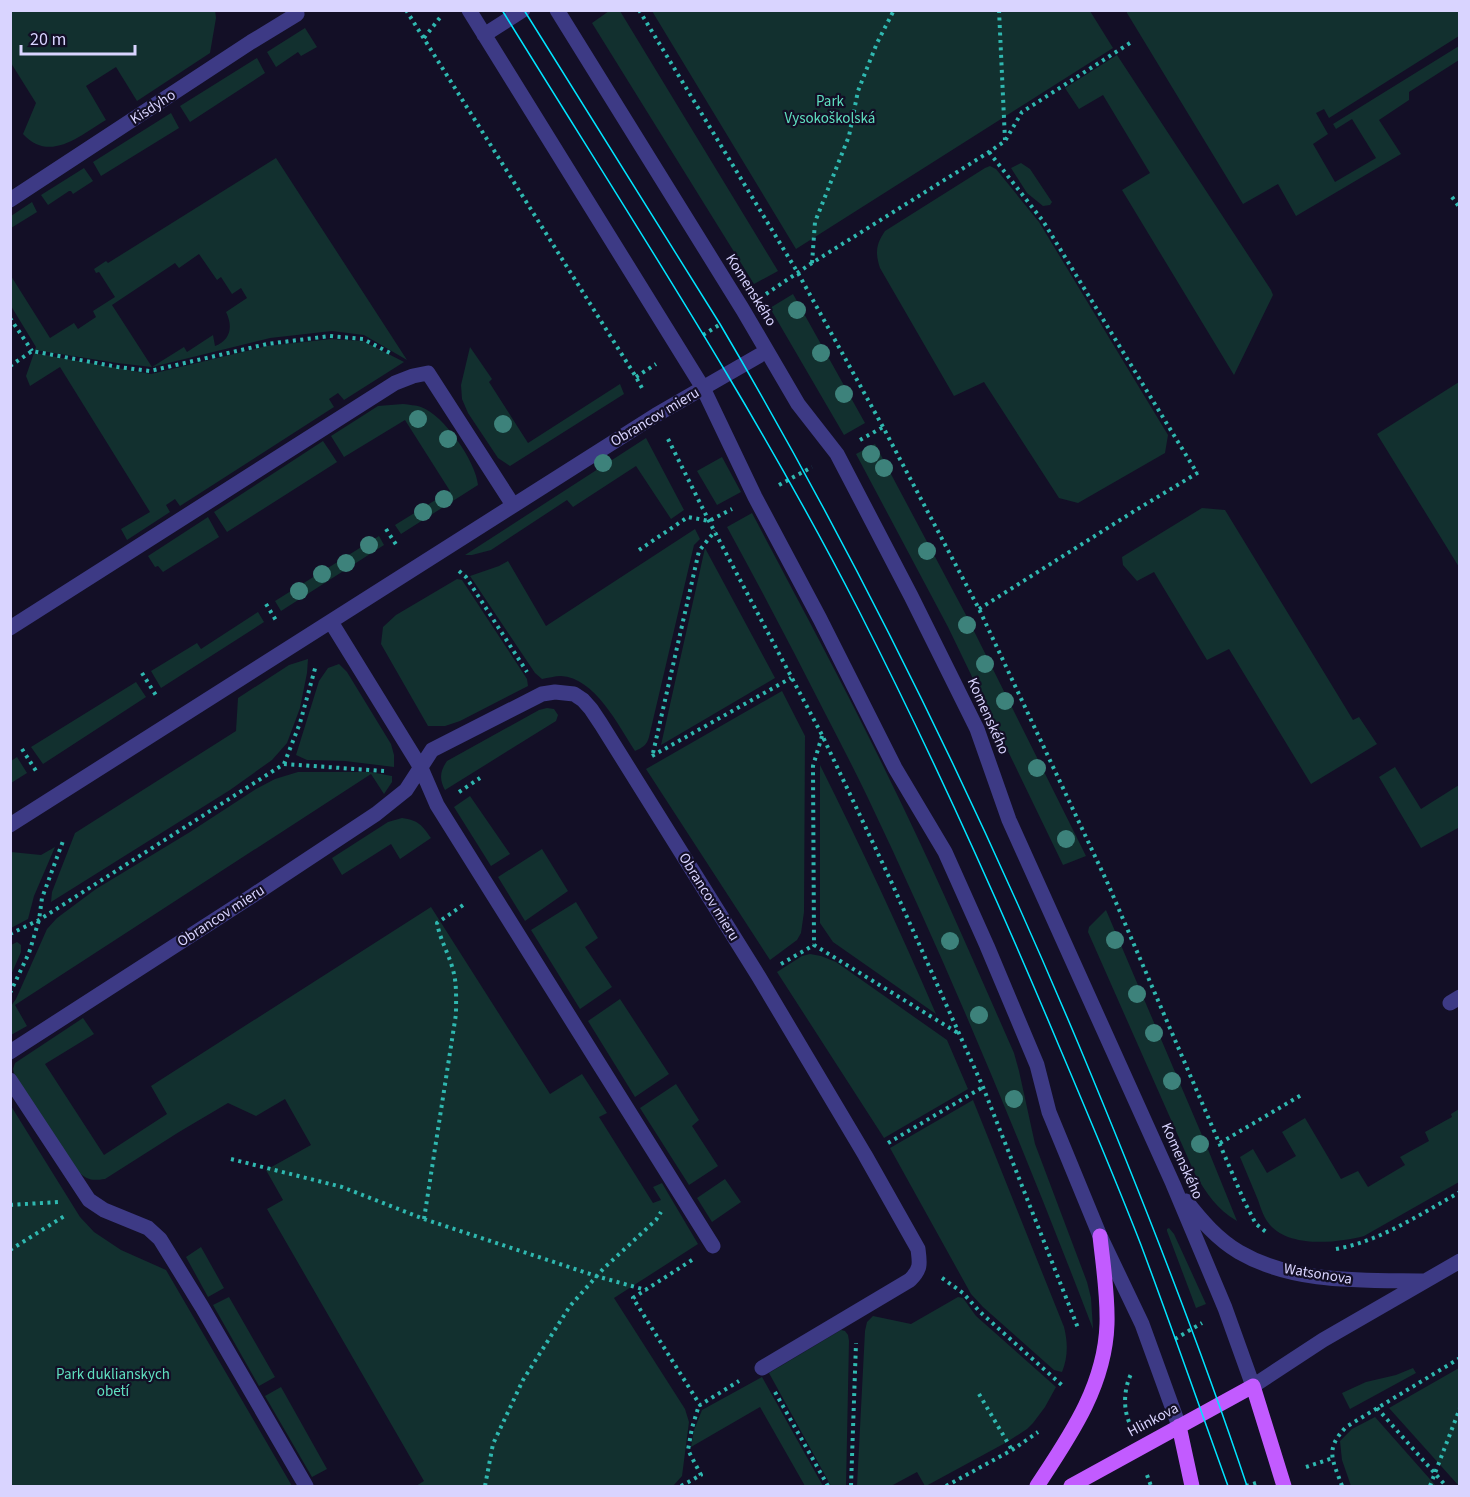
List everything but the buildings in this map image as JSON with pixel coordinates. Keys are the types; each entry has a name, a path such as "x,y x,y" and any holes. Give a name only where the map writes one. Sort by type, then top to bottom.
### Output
{"main road":[{"path":"1037,1486 1081,1416 1099,1375 1104,1356 1107,1312 1100,1236"},
{"name":"Hlinkova","path":"1071,1486 1253,1386"},
{"name":"Komenského","path":"1253,1386 1284,1486"},
{"path":"1179,1426 1192,1486"}],"street":[{"path":"469,10 703,388 755,497 895,768 945,852 1037,1065 1049,1112 1100,1236 1142,1324 1179,1426"},
{"path":"484,35 524,10"},
{"name":"Komenského","path":"557,10 743,310 798,404 837,454 911,596 977,729 1009,820 1173,1184 1225,1308 1253,1386"},
{"name":"Kisdyho","path":"10,200 297,14"},
{"name":"Obrancov mieru","path":"10,825 656,415 767,351"},
{"path":"10,628 395,383 413,376 428,373 513,505"},
{"path":"331,622 421,768 437,805 713,1246"},
{"name":"Obrancov mieru","path":"10,1052 376,814 406,790 432,750 542,694 574,694 591,709 631,769 759,977 913,1238 920,1261 918,1272 910,1280 857,1312"},
{"path":"10,1080 89,1200 104,1210 148,1228 160,1239 306,1486"},
{"name":"Watsonova","path":"1173,1184 1213,1232 1239,1252 1259,1261 1296,1273 1344,1280 1424,1281"},
{"name":"Watsonova","path":"1253,1386 1323,1340 1460,1261"},
{"path":"762,1368 857,1312"}],"path":[{"path":"406,10 644,391"},
{"path":"639,10 798,273 883,426 980,609 1108,884 1245,1203 1256,1224 1268,1234"},
{"path":"812,263 815,222 849,136 858,91 877,43 894,10"},
{"path":"999,10 1005,141"},
{"path":"424,39 445,11"},
{"path":"743,310 812,263 1005,141 1022,112 1130,43"},
{"path":"980,609 1198,473 1043,221 989,152"},
{"path":"1452,197 1460,208"},
{"path":"10,318 32,351"},
{"path":"10,366 32,351 150,371 267,344 330,336 363,339 428,373"},
{"path":"639,550 688,517 709,521 837,454 883,426"},
{"path":"665,433 822,735 890,879 983,1087 1078,1328"},
{"path":"386,529 397,546"},
{"path":"652,756 699,551 715,531"},
{"path":"454,567 466,578 542,694"},
{"path":"266,604 277,622"},
{"path":"10,934 39,920 284,764 300,723 318,657 331,622"},
{"path":"142,673 157,698"},
{"path":"631,769 791,678"},
{"path":"814,945 813,766 822,735"},
{"path":"22,749 38,774"},
{"path":"284,764 393,772 421,768"},
{"path":"456,794 480,778"},
{"path":"10,993 29,953 39,920 42,898 63,841"},
{"path":"424,1219 456,1014 456,983 453,968 436,923 489,888"},
{"path":"777,966 814,945"},
{"path":"814,945 958,1033"},
{"path":"897,1138 983,1087"},
{"path":"1220,1143 1303,1094"},
{"path":"231,1160 342,1187 424,1219 596,1276 646,1290"},
{"path":"484,1486 493,1444 523,1380 570,1306 596,1276 656,1220 677,1189"},
{"path":"1327,1250 1358,1244 1386,1233 1460,1192"},
{"path":"10,1205 89,1200"},
{"path":"10,1250 89,1200"},
{"path":"700,1405 633,1298 713,1246"},
{"path":"963,1293 980,1312 1066,1389 1070,1379"},
{"path":"850,1486 857,1312"},
{"path":"1342,1486 1332,1449 1335,1440 1346,1427 1460,1358"},
{"path":"681,1486 701,1475 688,1450 692,1428 700,1405 762,1368 828,1486"},
{"path":"979,1394 1012,1450"},
{"path":"1377,1408 1446,1486"},
{"path":"1430,1486 1460,1408"},
{"path":"946,1486 1012,1450 1041,1430"}],"green space":[{"path":"11,10 215,10 216,18 210,53 137,101 116,67 86,86 106,120 75,139 54,147 33,142 23,134 36,103 11,63"},
{"path":"609,11 620,11 778,271 754,284 592,23"},
{"name":"Park Vysokoškolská","path":"652,11 1090,11 1113,48 796,249"},
{"path":"1127,11 1459,11 1459,36 1329,118 1324,109 1316,113 1328,134 1313,144 1335,182 1376,158 1352,119 1336,129 1333,124 1459,46 1459,60 1409,92 1409,100 1379,120 1401,154 1296,216 1278,184 1243,204"},
{"path":"305,28 317,47 301,56 298,52 276,67 267,52"},
{"path":"1117,55 1273,295 1234,375 1122,190 1150,173 1103,95 1079,109 1065,88"},
{"path":"257,58 265,73 190,122 180,106"},
{"path":"171,113 179,128 101,176 93,162"},
{"path":"276,158 407,360 364,335 332,331 270,338 152,367 35,350 36,347 11,306 11,276 50,338 74,323 78,329 96,317 93,311 115,297 99,272 96,273 94,269 106,261 108,263","holes":["199,254 217,280 221,277 232,294 241,288 247,298 226,312 230,327 227,336 220,343 215,346 213,335 187,352 184,347 152,367 112,305 175,263 179,268"]},
{"path":"1021,163 1030,169 1052,202 1050,205 1043,206 1027,193 1011,168"},
{"path":"990,166 996,169 1039,222 1168,435 1165,453 1078,503 1059,498 984,382 954,396 878,263 877,249 885,231"},
{"path":"84,168 93,181 73,194 69,191 48,205 41,195"},
{"path":"32,202 37,212 11,228 11,216"},
{"path":"793,294 865,423 844,435 770,308"},
{"path":"331,339 363,341 404,362 344,400 338,393 329,399 334,407 180,506 175,499 166,505 170,512 127,540 121,529 150,512 60,367 30,386 26,376 34,353 151,374 267,346"},
{"path":"470,347 492,379 489,382 528,443 620,384 624,394 510,466 498,458 468,413 462,399 461,385"},
{"path":"1459,382 1459,567 1377,434"},
{"path":"403,404 419,406 430,412 449,429 465,452 476,475 478,485 401,534 395,525 450,491 405,420 344,457 331,436 378,406"},
{"path":"646,438 684,510 671,519 636,466 573,507 567,500 491,550 465,555"},
{"path":"323,441 337,462 227,532 214,512"},
{"path":"875,444 966,615 1086,856 1063,865 948,627 856,454"},
{"path":"722,457 741,492 717,505 697,471"},
{"path":"1202,508 1225,510 1353,720 1359,717 1377,744 1311,784 1229,649 1207,660 1154,572 1137,581 1123,565 1122,557"},
{"path":"752,513 905,810 1014,1053 1035,1144 1087,1282 1091,1298 1093,1329 985,1060 898,861 847,756 727,527"},
{"path":"208,517 219,537 163,572 158,566 155,567 148,556"},
{"path":"695,529 700,539 694,545 649,737 644,746 635,751 604,704 584,685 573,678 561,676 542,679 535,673 470,576 508,561 546,626"},
{"path":"379,536 384,545 281,611 275,601"},
{"path":"705,548 775,678 661,745"},
{"path":"457,579 462,580 527,679 528,686 460,721 445,726 428,726 381,644 383,627 396,615"},
{"path":"258,612 264,622 161,688 151,671 197,643 201,649"},
{"path":"308,659 300,708 287,743 272,760 230,790 51,902 52,892 75,833 236,731 238,698 289,665"},
{"path":"339,664 347,672 391,744 394,767 345,761 307,760 296,755 319,681 328,668"},
{"path":"136,682 146,697 43,764 31,747"},
{"path":"782,691 805,736 804,912 801,933 797,940 770,960 646,769"},
{"path":"554,709 558,715 556,721 445,790 441,775 447,761 539,710"},
{"path":"17,757 27,773 11,783 11,761"},
{"path":"820,765 880,889 936,1014 833,942 820,923"},
{"path":"1395,767 1421,809 1459,785 1459,830 1458,828 1421,848 1379,777"},
{"path":"298,772 370,772 392,776 392,782 384,794 371,774 15,1005 27,1026 11,1035 11,1006 47,929 57,918 96,889 256,789 275,779"},
{"path":"470,796 510,854 491,866 454,807"},
{"path":"402,818 419,824 431,838 400,859 391,844 342,875 332,858 388,822"},
{"path":"55,847 34,896 28,919 11,928 11,852 41,855"},
{"path":"542,849 568,891 525,921 498,877"},
{"path":"576,902 598,938 585,947 612,987 580,1009 531,930"},
{"path":"431,907 550,1094 582,1074 607,1113 599,1117 653,1203 661,1200 653,1187 662,1183 698,1244 614,1298 685,1409 689,1422 682,1476 673,1486 416,1486 424,1481 267,1209 283,1200 266,1170 311,1145 285,1099 256,1116 228,1103 105,1179 93,1180 77,1171 15,1077 13,1069 15,1063 83,1018 94,1034 45,1064 104,1155 167,1114 151,1086"},
{"path":"1106,910 1237,1221 1218,1206 1195,1174 1088,932 1089,927"},
{"path":"17,942 21,945 21,952 11,975 11,945"},
{"path":"810,954 836,962 947,1040 968,1089 884,1138 777,972 802,956"},
{"path":"620,999 669,1074 635,1097 588,1021"},
{"path":"676,1084 699,1120 692,1126 718,1166 689,1185 640,1108"},
{"path":"973,1100 1064,1327 1067,1350 1062,1372 1054,1370 971,1294 890,1148"},
{"name":"Park duklianskych obetí","path":"11,1106 80,1217 94,1232 121,1250 166,1270 292,1486 11,1486"},
{"path":"1459,1109 1459,1182 1364,1236 1315,1242 1289,1237 1279,1232 1264,1216 1240,1157 1253,1149 1267,1173 1296,1156 1282,1132 1305,1118 1341,1179 1358,1171 1368,1187 1405,1165 1400,1157 1429,1141 1425,1132 1452,1117 1451,1114"},
{"path":"725,1179 741,1202 712,1222 697,1198"},
{"path":"1169,1228 1174,1234 1206,1304 1196,1308 1167,1231"},
{"path":"201,1247 224,1288 208,1297 186,1257"},
{"path":"229,1297 275,1377 259,1386 213,1305"},
{"path":"958,1297 963,1298 976,1316 1056,1387 1045,1407 1027,1429 926,1486 917,1472 891,1486 857,1486 867,1322 873,1316 911,1324"},
{"path":"841,1330 848,1335 849,1341 846,1486 831,1486 769,1373"},
{"path":"1413,1368 1416,1373 1350,1409 1342,1393 1366,1382 1396,1375"},
{"path":"1459,1368 1460,1486 1389,1408"},
{"path":"762,1377 823,1486 805,1486 760,1407 691,1447 694,1430 702,1410"},
{"path":"281,1387 327,1469 312,1477 265,1396"},
{"path":"1375,1417 1436,1486 1351,1486 1342,1460 1340,1441 1352,1429"}],"tram line":[{"path":"502,10 640,232 775,456 885,663 987,880 1101,1145 1141,1245 1228,1486"},
{"path":"524,10 720,324 819,499 911,678 997,859 1078,1043 1167,1263 1247,1486"}]}
